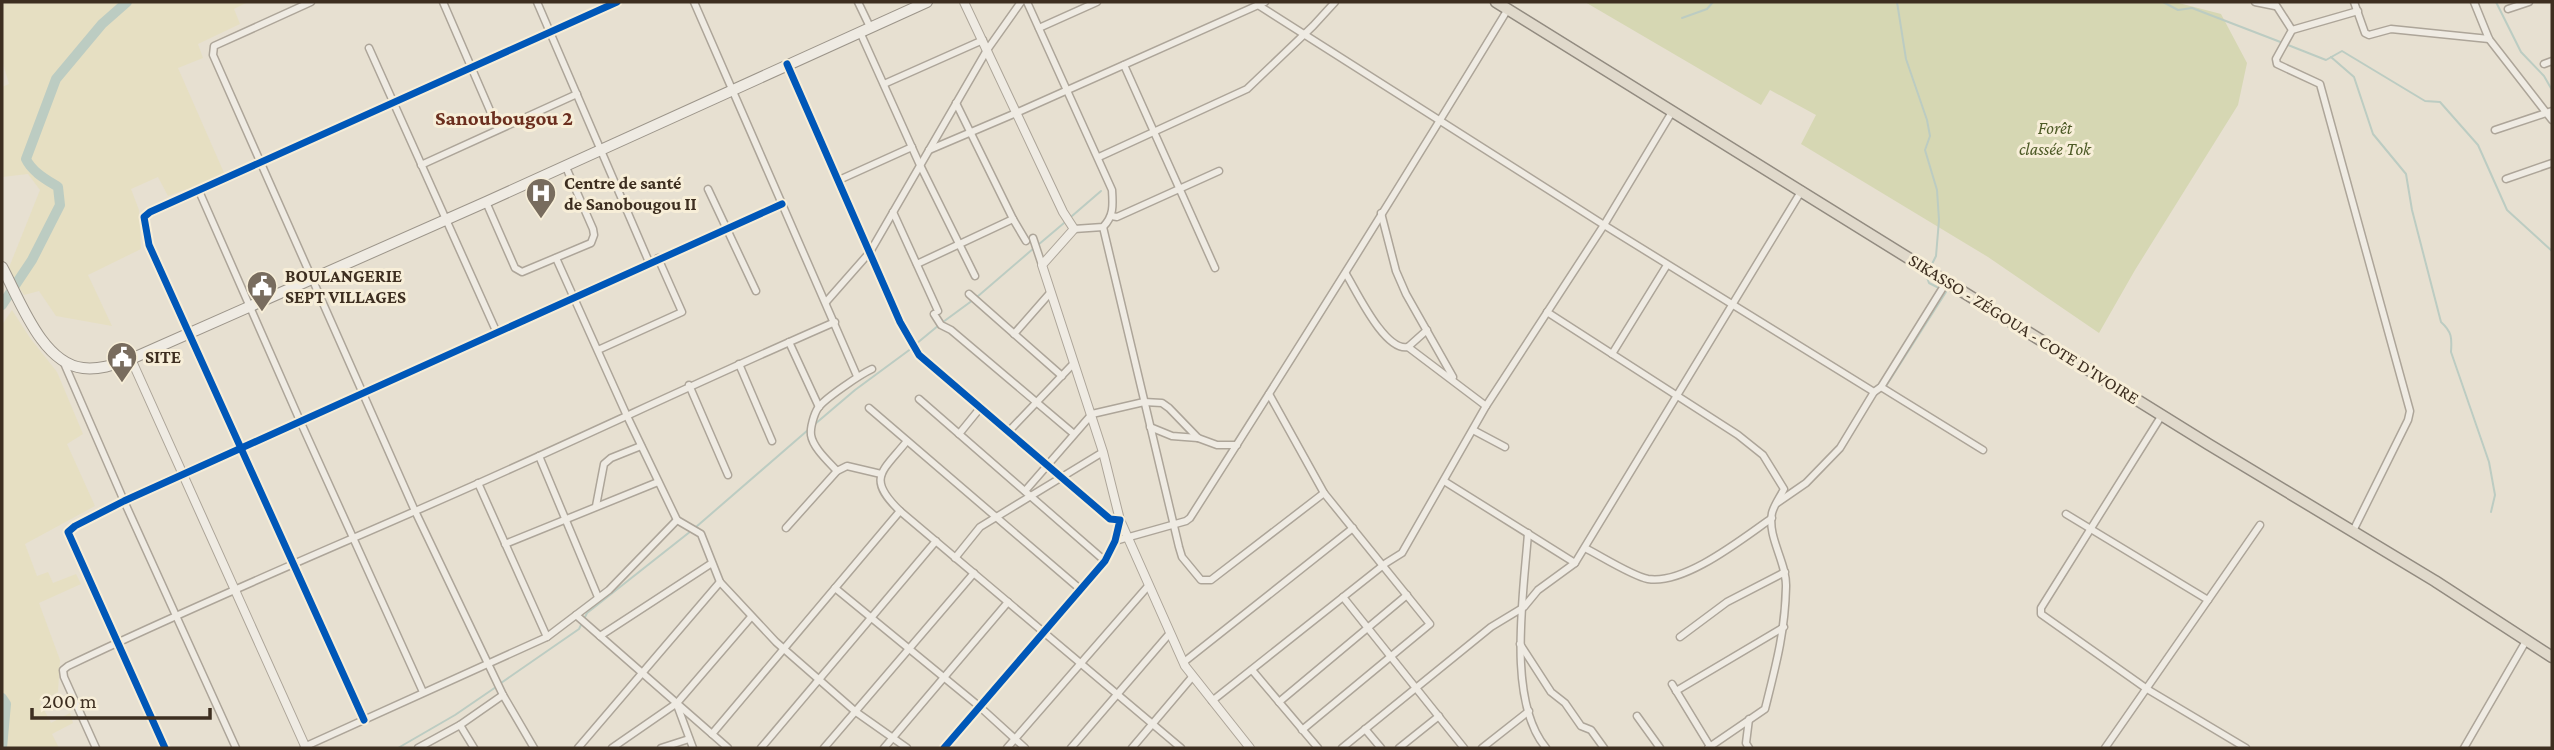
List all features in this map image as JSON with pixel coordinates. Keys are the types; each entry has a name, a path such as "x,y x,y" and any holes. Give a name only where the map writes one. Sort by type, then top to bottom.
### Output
{"highway":[{"name":"SIKASSO - ZÉGOUA - COTE D'IVOIRE","path":"1496,2 2353,531 2552,657"}],"main road":[{"path":"2,267 5,282 46,347 64,361 82,369 106,367 131,359 486,202 927,2"}],"street":[{"path":"311,2 214,46 212,50 415,511 503,695 534,748"},
{"path":"443,2 498,130"},
{"path":"537,2 649,262"},
{"path":"364,720 149,245 144,217 261,161 617,2"},
{"path":"694,2 857,376"},
{"path":"858,2 884,84 919,163 975,276"},
{"path":"964,2 1063,212 1074,229"},
{"path":"826,302 870,252 919,163 987,50 1021,2"},
{"path":"1027,2 1112,190 1111,216 1103,227 1182,557 1200,580 1211,580 1324,493"},
{"path":"1039,28 1097,2"},
{"path":"1099,157 1247,89 1335,2"},
{"path":"2255,2 2275,4 2292,30"},
{"path":"2354,2 2365,33 2369,35 2391,29 2489,39"},
{"path":"2474,2 2489,39 2549,112 2552,120"},
{"path":"2508,9 2529,2"},
{"path":"929,150 1261,3 1304,34 1440,121 1874,393"},
{"path":"1115,541 1190,518 1346,274 1508,9"},
{"path":"2353,531 2409,420 2410,411 2320,84 2277,64 2276,59 2292,30 2358,11"},
{"path":"884,84 983,40"},
{"path":"369,48 497,333"},
{"path":"2544,64 2552,61"},
{"path":"787,64 900,322 919,355 1111,519 1120,520"},
{"path":"1124,65 1215,268"},
{"path":"421,164 577,94"},
{"path":"956,103 1013,219 1030,239 1041,265 1103,452 1120,520 1170,633 1193,676 1250,748"},
{"path":"1212,701 1383,565 1402,554 1486,406 1604,225 1672,112"},
{"path":"2495,130 2549,112"},
{"path":"839,180 912,146"},
{"path":"2506,179 2552,163"},
{"path":"486,202 515,268 522,272 591,243 594,235 565,165"},
{"path":"1111,216 1118,217 1219,171"},
{"path":"708,189 756,291"},
{"path":"1342,748 1415,687 1491,627 1524,607 1538,590 1575,564 1802,190"},
{"path":"199,191 423,692"},
{"path":"165,748 68,532 124,501 782,204"},
{"path":"892,212 917,264 941,325 951,330 1074,434"},
{"path":"1381,213 1396,271 1455,381"},
{"path":"917,264 1013,219"},
{"path":"1041,265 1074,229 1103,227"},
{"path":"556,258 677,520 701,534 720,582 751,617 856,712 907,748"},
{"path":"598,350 682,312 658,258"},
{"path":"1612,354 1667,265"},
{"path":"1346,274 1385,337 1394,346 1402,349 1408,347 1427,330"},
{"path":"1777,503 1806,482 1840,448 1947,281"},
{"path":"1014,334 1050,293"},
{"path":"969,294 1062,376"},
{"path":"1547,312 1738,435 1763,455 1784,489 1772,518 1772,528 1787,582 1784,627 1765,709 1710,748 1674,687 1784,627"},
{"path":"96,748 64,677 64,670 118,642 835,322"},
{"path":"789,342 819,407"},
{"path":"1408,347 1486,406"},
{"path":"131,359 305,748 581,619 598,597 609,590 677,520"},
{"path":"64,361 236,748"},
{"path":"1010,430 1074,363"},
{"path":"739,364 772,441"},
{"path":"837,471 811,436 819,407 857,376 872,369"},
{"path":"689,386 728,475"},
{"path":"1881,387 1983,450"},
{"path":"1269,394 1324,493 1430,624 1302,730"},
{"path":"919,399 1105,561"},
{"path":"1027,494 1048,464 1091,414 1144,402 1162,403 1198,438"},
{"path":"959,434 981,407"},
{"path":"869,408 1080,589"},
{"path":"2162,415 2041,608 2041,614 2147,689 2246,748"},
{"path":"1150,427 1172,436 1198,438 1217,445 1237,445"},
{"path":"1473,430 1506,447"},
{"path":"907,441 881,474 880,487 888,500 1181,748"},
{"path":"596,506 604,464 611,458 641,446"},
{"path":"955,558 980,527 1027,494 1103,452"},
{"path":"539,456 598,597"},
{"path":"786,528 837,471 847,466 881,474"},
{"path":"1444,481 1575,564"},
{"path":"505,544 658,482"},
{"path":"478,483 547,637"},
{"path":"712,734 900,511"},
{"path":"2066,514 2208,600"},
{"path":"1585,548 1647,579 1661,579 1705,565 1772,518"},
{"path":"944,748 1105,561 1115,541 1120,520"},
{"path":"2105,748 2260,525"},
{"path":"1184,662 1353,528"},
{"path":"1528,533 1524,607 1519,642 1529,711 1537,737 1546,748"},
{"path":"761,748 936,541"},
{"path":"600,636 712,564"},
{"path":"1680,637 1727,602 1784,572"},
{"path":"824,748 974,573"},
{"path":"578,748 720,582"},
{"path":"1007,748 1149,584"},
{"path":"835,588 980,707 1025,748"},
{"path":"1279,702 1407,596"},
{"path":"1343,597 1464,748"},
{"path":"884,748 1008,602"},
{"path":"612,748 677,703 751,617"},
{"path":"581,619 728,748"},
{"path":"1071,748 1170,633"},
{"path":"2464,748 2526,641"},
{"path":"1519,642 1551,692 1565,703 1581,726 1591,730 1604,748"},
{"path":"1252,670 1318,748"},
{"path":"1132,748 1193,676"},
{"path":"418,748 460,725 503,695"},
{"path":"677,703 693,748"},
{"path":"1482,748 1529,711"},
{"path":"1399,748 1439,716"},
{"path":"1637,716 1660,748"},
{"path":"1749,719 1746,743 1749,748"},
{"path":"460,725 474,748"},
{"path":"1365,729 1381,748"},
{"path":"661,748 689,738"}],"shaded area":[{"path":"2,2 246,3 234,9 240,24 198,44 203,58 178,68 225,175 195,190 187,189 168,196 158,177 131,189 139,210 141,249 88,275 112,326 56,316 39,291 24,295 8,270 40,190 28,174 2,177 2,87 9,84 2,60"},
{"path":"12,310 57,372 83,434 67,444 95,506 25,544 37,576 48,572 53,583 76,574 81,584 39,603 60,660 58,692 40,702 51,723 70,713 73,723 52,734 59,748 2,748 2,325"}],"green space":[{"name":"Forêt classée Tok","path":"1585,2 2175,2 2221,14 2247,63 2238,105 2099,333 1988,257 1801,144 1816,115 1770,90 1761,105"}],"waterway":[{"path":"2,305 32,260 60,205 58,187 36,172 26,159 56,79 102,24 127,2"},
{"path":"1682,18 1707,9 1713,2"},
{"path":"1897,2 1906,59 1930,136 1925,150 1937,190 1939,220 1936,256 1932,264"},
{"path":"2163,2 2178,10 2192,8 2283,43"},
{"path":"2496,2 2521,52 2544,76 2552,90"},
{"path":"2288,45 2326,60 2342,51 2425,101 2440,102 2478,145 2507,210 2552,251"},
{"path":"2331,57 2354,77 2373,134 2406,174 2412,210 2441,322 2451,335 2451,352 2489,462 2495,495 2491,512"},
{"path":"1072,216 1101,191"},
{"path":"1038,245 1064,223"},
{"path":"977,297 1034,248"},
{"path":"1926,275 1929,283 1937,287"},
{"path":"1886,386 1946,292"},
{"path":"943,322 973,300"},
{"path":"916,344 939,325"},
{"path":"815,424 912,348"},
{"path":"696,527 808,430"},
{"path":"585,617 691,531"},
{"path":"501,683 579,629 582,623"},
{"path":"398,748 455,715 496,687"},
{"path":"2,698 6,704 2,748"}],"cycle path":[{"path":"364,720 149,245 144,217 617,2"},
{"path":"787,64 900,322 919,355 1110,519 1120,520 1115,541 1105,561 944,748"},
{"path":"165,748 68,532 124,501 782,204"}],"place":[{"name":"Centre de santé de Sanobougou II","path":"541,220"},
{"name":"BOULANGERIE SEPT VILLAGES","path":"262,313"},
{"name":"SITE","path":"122,384"}],"district":[{"name":"Sanoubougou 2","path":"504,118"}]}
